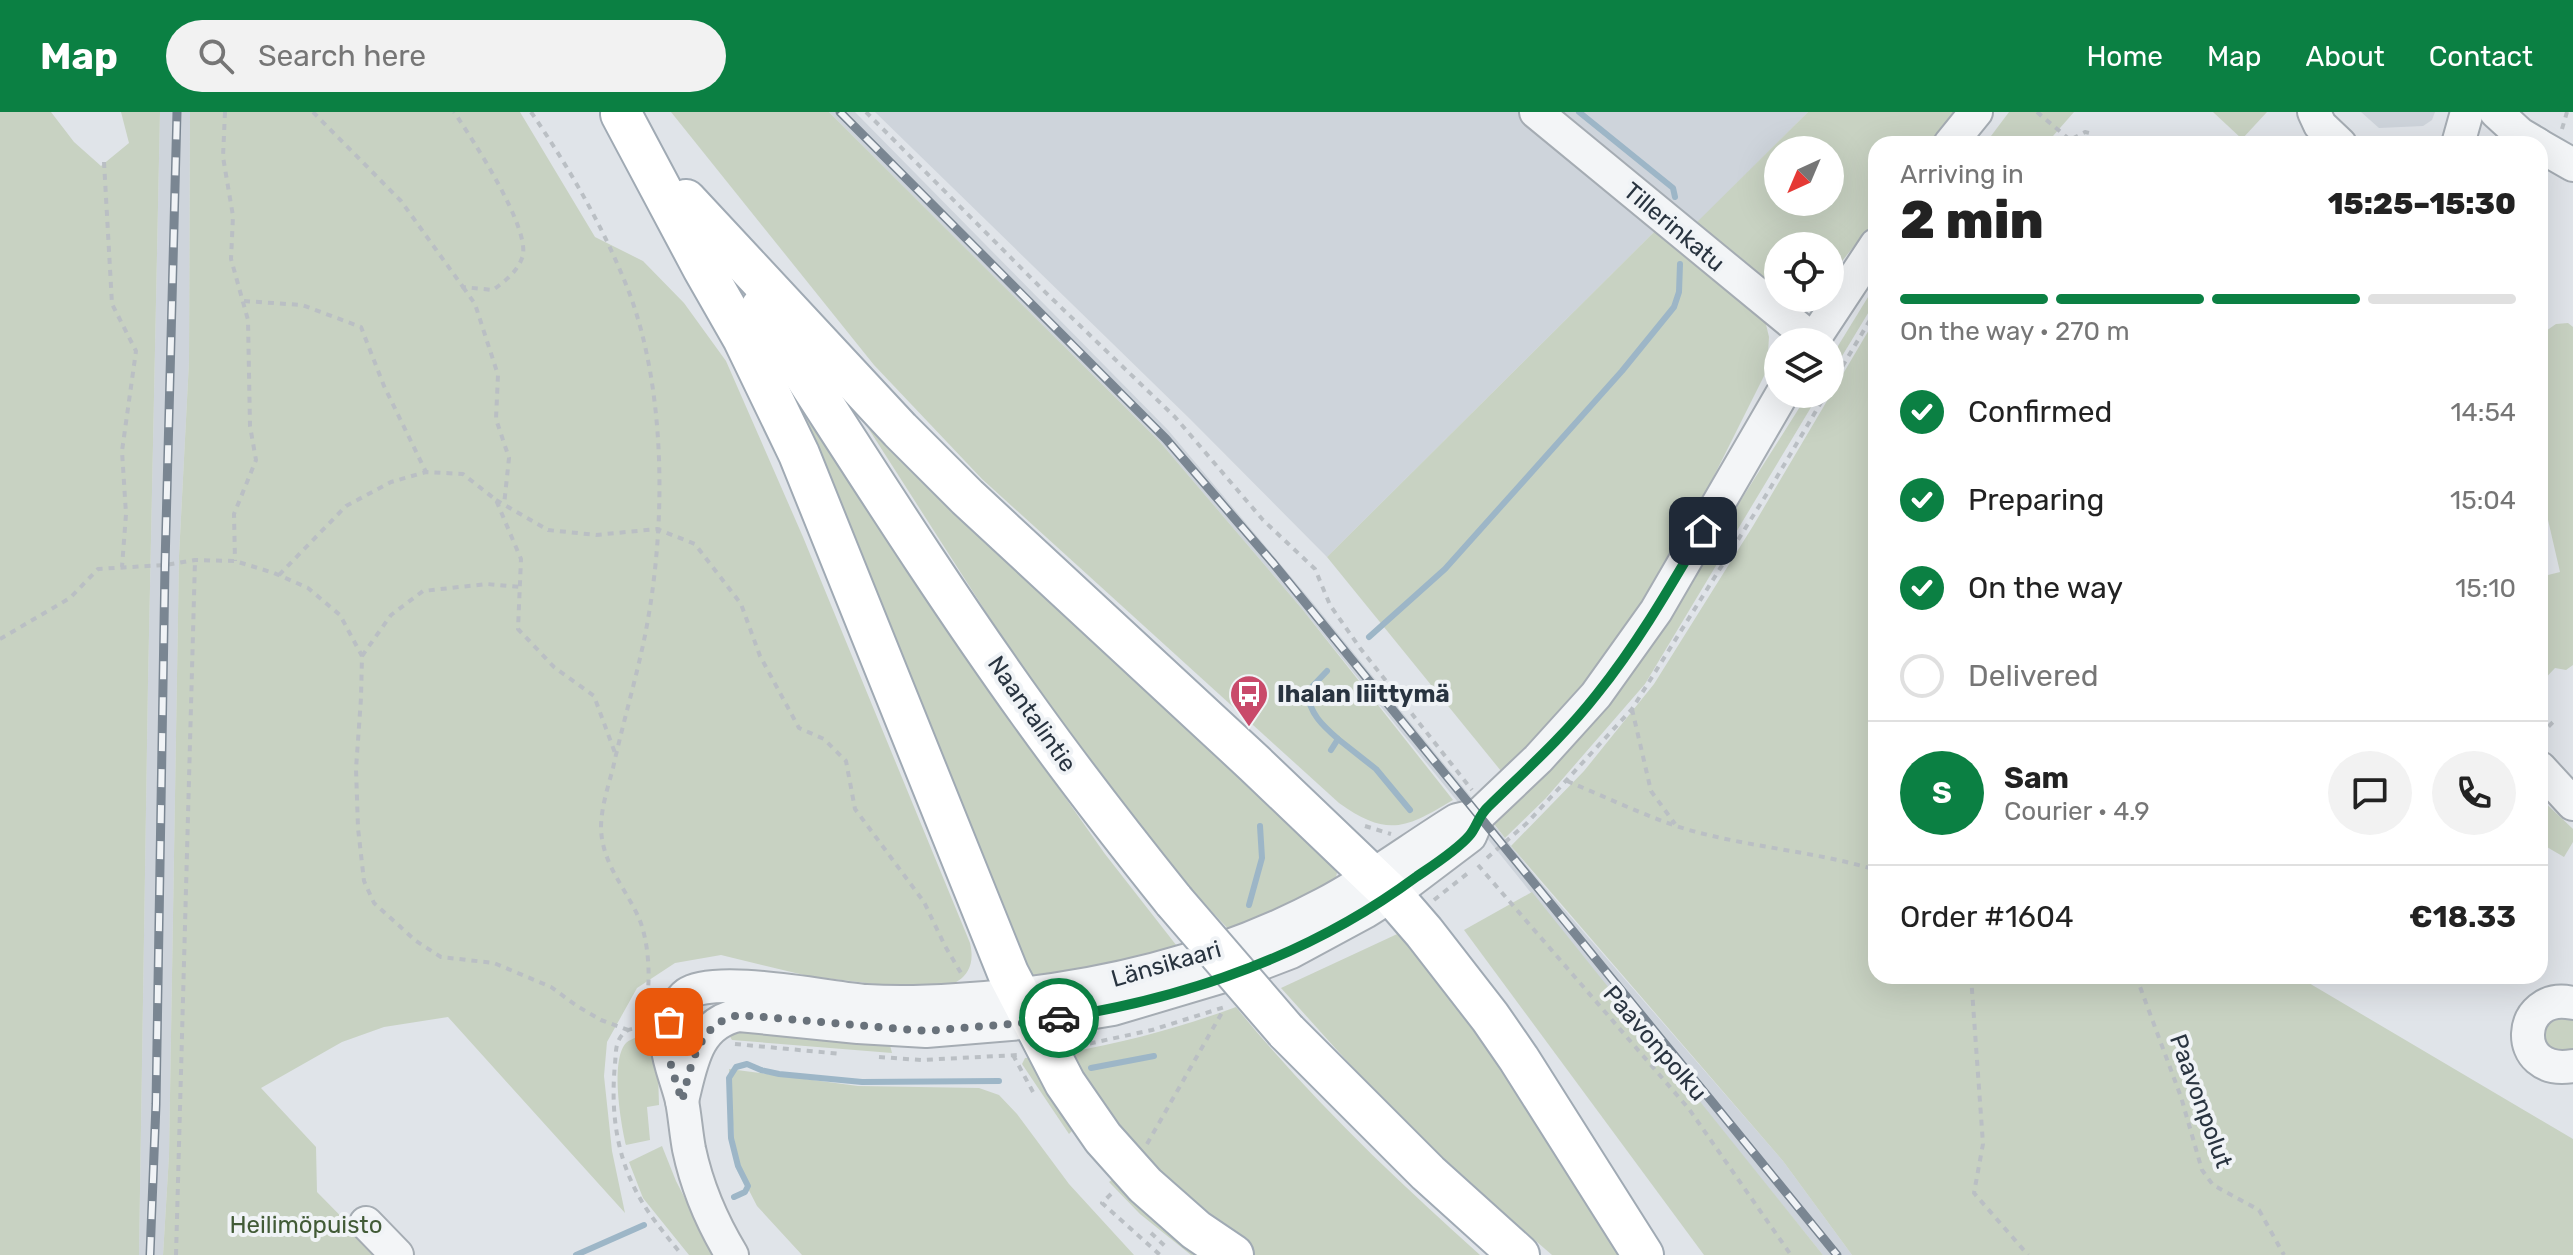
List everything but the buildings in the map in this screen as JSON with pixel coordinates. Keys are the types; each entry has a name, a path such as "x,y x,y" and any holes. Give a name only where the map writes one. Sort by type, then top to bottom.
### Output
{"main road":[{"name":"Naantalintie","path":"620,113 744,282 954,602 1095,802 1174,901 1286,1031 1428,1173 1519,1255"},
{"path":"620,113 743,338 799,454 1008,973 1065,1083 1103,1138 1145,1185 1196,1230 1233,1255"},
{"path":"686,200 956,486 1381,885 1458,975 1519,1059 1643,1255"}],"street":[{"name":"Tillerinkatu","path":"1536,112 1796,328"},
{"path":"1956,136 1976,112"},
{"path":"2460,136 2467,112"},
{"path":"2496,112 2525,136"},
{"path":"1821,328 1868,257"},
{"name":"Länsikaari","path":"682,1101 692,1060 703,1038 718,1021 739,1015 926,1031 1026,1008 1231,946 1326,903 1381,885 1470,836 1483,811 1566,730 1627,654 1656,611 1774,408"},
{"path":"2548,777 2573,804"},
{"name":"Länsikaari","path":"732,1255 705,1204 682,1101 668,1059 669,1022 681,999 700,988 726,985 866,1001 1026,1008"},
{"path":"2573,1003 2557,1001 2537,1011 2528,1025 2527,1037 2539,1061 2560,1069 2573,1066"},
{"path":"366,1223 397,1255"}],"path":[{"path":"225,112 223,157 233,216 231,259 248,320 250,426 256,460 234,514 235,561"},
{"path":"313,112 401,201 475,304 498,375 496,419 509,458 504,505"},
{"path":"454,112 476,144 520,225 524,255 513,274 493,290 463,287"},
{"path":"531,112 570,170 601,228 629,294 645,352 655,411 660,467 656,562 643,643 601,826 604,850 611,869 638,917 646,942 647,1000 644,1014"},
{"path":"866,112 1175,417 1263,520 1315,569 1330,605 1360,648 1452,761 1483,811 1527,823"},
{"path":"2037,112 2065,136"},
{"path":"2552,148 2567,112"},
{"path":"2076,136 2085,132 2094,134"},
{"path":"104,162 112,304 136,351 122,451 126,514 122,567"},
{"path":"244,301 302,305 361,327 384,386 426,472"},
{"path":"1844,364 1868,323"},
{"path":"279,575 346,506 391,482 426,472 463,474 496,500 548,530 596,535 657,529 695,544 741,604 760,656 799,728 824,739 846,761 855,809 924,902 962,975"},
{"path":"496,500 521,559 518,629 554,667 594,696 616,755"},
{"path":"176,1255 195,560"},
{"path":"0,639 70,598 98,569 195,560 235,561 308,588 340,615 362,656 356,769 358,828 364,881 374,903 416,941 441,957 494,963 551,987 589,1013 628,1030"},
{"path":"362,656 391,615 423,591 487,584 520,587"},
{"path":"1632,709 1651,791 1677,826"},
{"path":"2548,727 2555,720"},
{"path":"1567,781 1677,826 1868,868"},
{"name":"Paavonpolku","path":"1478,865 1689,1109 1791,1255"},
{"path":"1972,984 1983,1144 1974,1193 2028,1255"},
{"name":"Paavonpolut","path":"2139,984 2181,1097 2202,1170 2213,1185 2259,1210 2284,1255"},
{"path":"1146,1146 1224,1008"},
{"path":"641,1027 621,1035 616,1047 612,1093 617,1134 632,1184 646,1209 682,1255"},
{"path":"1111,1194 1102,1203 1160,1255"}],"shaded area":[{"path":"160,112 190,112 189,361 179,556 169,1155 163,1255 139,1255 148,683"},
{"path":"829,112 855,112 1168,430 1542,884 1783,1161 1852,1255 1823,1255 1303,610 1160,442"},
{"path":"875,112 1808,112 1784,136 1764,136 1764,156 1677,243 1655,231 1327,557"},
{"path":"2361,112 2435,112 2432,120 2423,126 2379,128"}],"green space":[{"path":"0,112 51,112 74,142 101,166 129,143 121,112 160,112 139,1255 0,1255"},
{"name":"Heilimöpuisto","path":"190,112 520,112 595,237 643,261 684,303 726,361 803,537 970,943 971,964 967,972 955,983 937,989 808,976 721,955 675,963 637,988 607,1042 604,1076 612,1151 625,1213 448,1017 384,1027 342,1042 261,1088 316,1147 317,1192 379,1255 163,1255 169,1155 179,556 189,361"},
{"path":"671,112 829,112 1160,442 1303,610 1453,800 1422,817 1397,825 1371,821 1339,803 982,479 874,365"},
{"path":"1808,112 1962,112 1942,136 1868,136 1868,229 1844,259 1844,232 1764,232 1764,284 1691,228 1764,156 1764,216 1844,216 1844,136 1784,136"},
{"path":"2009,112 2074,112 2053,136 1991,136"},
{"path":"2213,112 2267,112 2245,136 2239,136"},
{"path":"1656,230 1765,320 1764,376 1664,576 1614,652 1549,728 1501,771 1327,557"},
{"path":"1868,297 1868,313 1844,353 1844,336"},
{"path":"2568,323 2573,327 2573,665 2566,670 2555,668 2548,675 2548,575 2560,572 2548,520 2548,330 2556,324"},
{"path":"1868,332 1868,984 2311,984 2573,1139 2573,1255 1852,1255 1783,1161 1511,846 1584,771 1654,684 1823,408 1844,408 1844,372"},
{"path":"845,392 1338,867 1335,883 1233,934 1181,879 1034,687"},
{"path":"790,394 979,675 1105,854 1180,950 1166,957 1027,979"},
{"path":"1799,408 1811,408 1645,684 1546,798 1505,838 1494,824 1572,747 1660,628"},
{"path":"2548,806 2573,829 2573,842 2564,857 2548,848"},
{"path":"1532,892 1823,1255 1704,1255 1464,930"},
{"path":"1408,929 1632,1255 1552,1255 1470,1184 1383,1101 1281,988"},
{"path":"1236,1007 1353,1136 1480,1255 1253,1255 1204,1221 1127,1149 1069,1052 1154,1033"},
{"path":"2573,1017 2573,1054 2555,1055 2542,1037 2549,1019"},
{"path":"739,1030 826,1034 890,1045 892,1053 732,1040 729,1035"},
{"path":"637,1037 657,1037 659,1105 647,1107 650,1140 626,1145 618,1092 619,1063 626,1043"},
{"path":"1037,1057 1076,1127 1069,1134 1022,1064 1025,1058"},
{"path":"729,1069 858,1086 979,1088 999,1095 1017,1114 1069,1184 1134,1255 802,1255 757,1206 736,1165"},
{"path":"662,1146 676,1181 714,1255 689,1255 643,1198 629,1162"},
{"path":"1117,1176 1214,1255 1191,1255 1140,1214 1109,1182"}],"waterway":[{"path":"1579,112 1673,188 1675,197"},
{"path":"1369,637 1445,569 1622,371 1674,307 1679,292 1680,264"},
{"path":"1327,671 1307,692 1318,718 1338,739 1331,750"},
{"path":"1338,739 1376,769 1410,810"},
{"path":"1249,905 1262,858 1260,826"},
{"path":"1091,1068 1154,1056"},
{"path":"734,1197 745,1192 748,1186 738,1166 731,1138 729,1078 736,1067 747,1064 779,1074 862,1082 999,1081"},
{"path":"576,1255 644,1225"}],"railway":[{"path":"150,1255 156,1104 165,565 177,112"},
{"path":"840,112 1166,439 1273,563 1837,1255"}],"way so far":[{"path":"669,1022 668,1059 682,1101 692,1060 703,1038 718,1021 739,1015 926,1031 1059,1018"}],"place":[{"name":"Ihalan liittymä","path":"1249,728"}],"route":[{"path":"1059,1018 1113,1009 1167,994 1291,952 1365,912 1422,873 1470,836 1479,815 1538,759 1596,695 1656,611 1703,531"}]}
